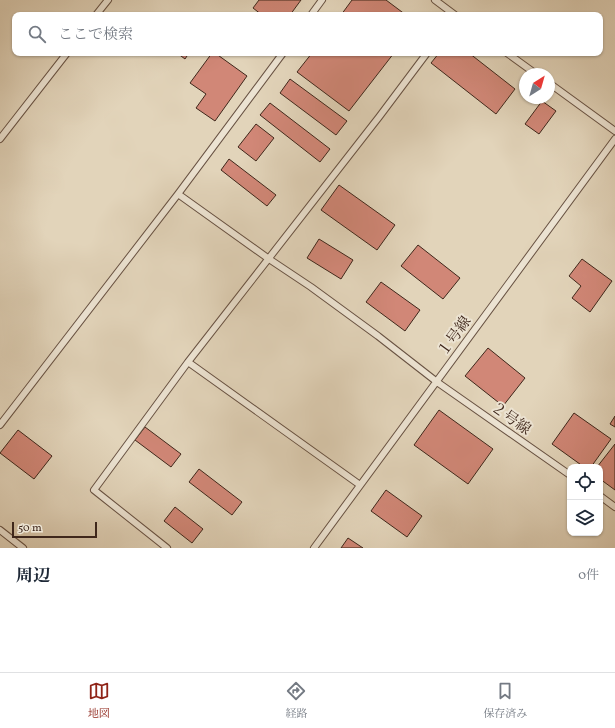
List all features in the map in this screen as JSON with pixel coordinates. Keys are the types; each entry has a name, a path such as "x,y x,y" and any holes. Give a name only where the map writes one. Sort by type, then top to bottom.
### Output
{"lane":[{"path":"98,12 108,0"},
{"path":"313,12 322,0"},
{"path":"435,0 451,12"},
{"path":"0,139 65,56"},
{"path":"0,425 178,194 280,56"},
{"path":"168,548 94,490 188,362 425,56"},
{"path":"511,56 528,68"},
{"path":"555,87 615,131"},
{"name":"１号線","path":"314,548 615,140"},
{"name":"２号線","path":"178,194 311,287 378,336 437,382 567,473"},
{"path":"188,362 360,485"},
{"path":"603,498 615,507"},
{"path":"0,530 24,548"}],"building":[{"path":"259,0 301,0 292,12 258,12 253,8"},
{"path":"352,0 386,0 402,12 343,12"},
{"path":"210,56 219,56 247,76 215,121 196,108 206,94 190,83"},
{"path":"310,56 392,56 349,111 297,72"},
{"path":"437,56 473,56 515,89 496,114 431,63"},
{"path":"290,79 347,121 336,135 280,93"},
{"path":"270,103 330,149 320,162 260,115"},
{"path":"540,104 546,104 556,111 539,134 525,124"},
{"path":"256,124 274,138 256,161 238,147"},
{"path":"229,159 276,195 267,206 221,170"},
{"path":"339,185 395,225 377,250 321,210"},
{"path":"319,239 353,260 341,279 307,258"},
{"path":"418,245 460,278 443,299 401,266"},
{"path":"582,259 612,281 590,312 572,298 581,286 569,276"},
{"path":"381,282 420,310 405,331 366,302"},
{"path":"488,348 525,378 503,406 465,376"},
{"path":"439,410 493,449 468,484 414,445"},
{"path":"574,413 611,439 593,464 580,464 552,444"},
{"path":"615,416 615,427 610,424"},
{"path":"145,427 181,454 171,467 135,440"},
{"path":"18,430 52,456 34,479 0,453"},
{"path":"615,444 615,490 603,481 603,464 599,464"},
{"path":"199,469 242,502 232,515 189,482"},
{"path":"386,490 422,516 407,537 371,511"},
{"path":"175,507 203,529 192,543 164,521"},
{"path":"348,538 363,548 341,548"}]}
